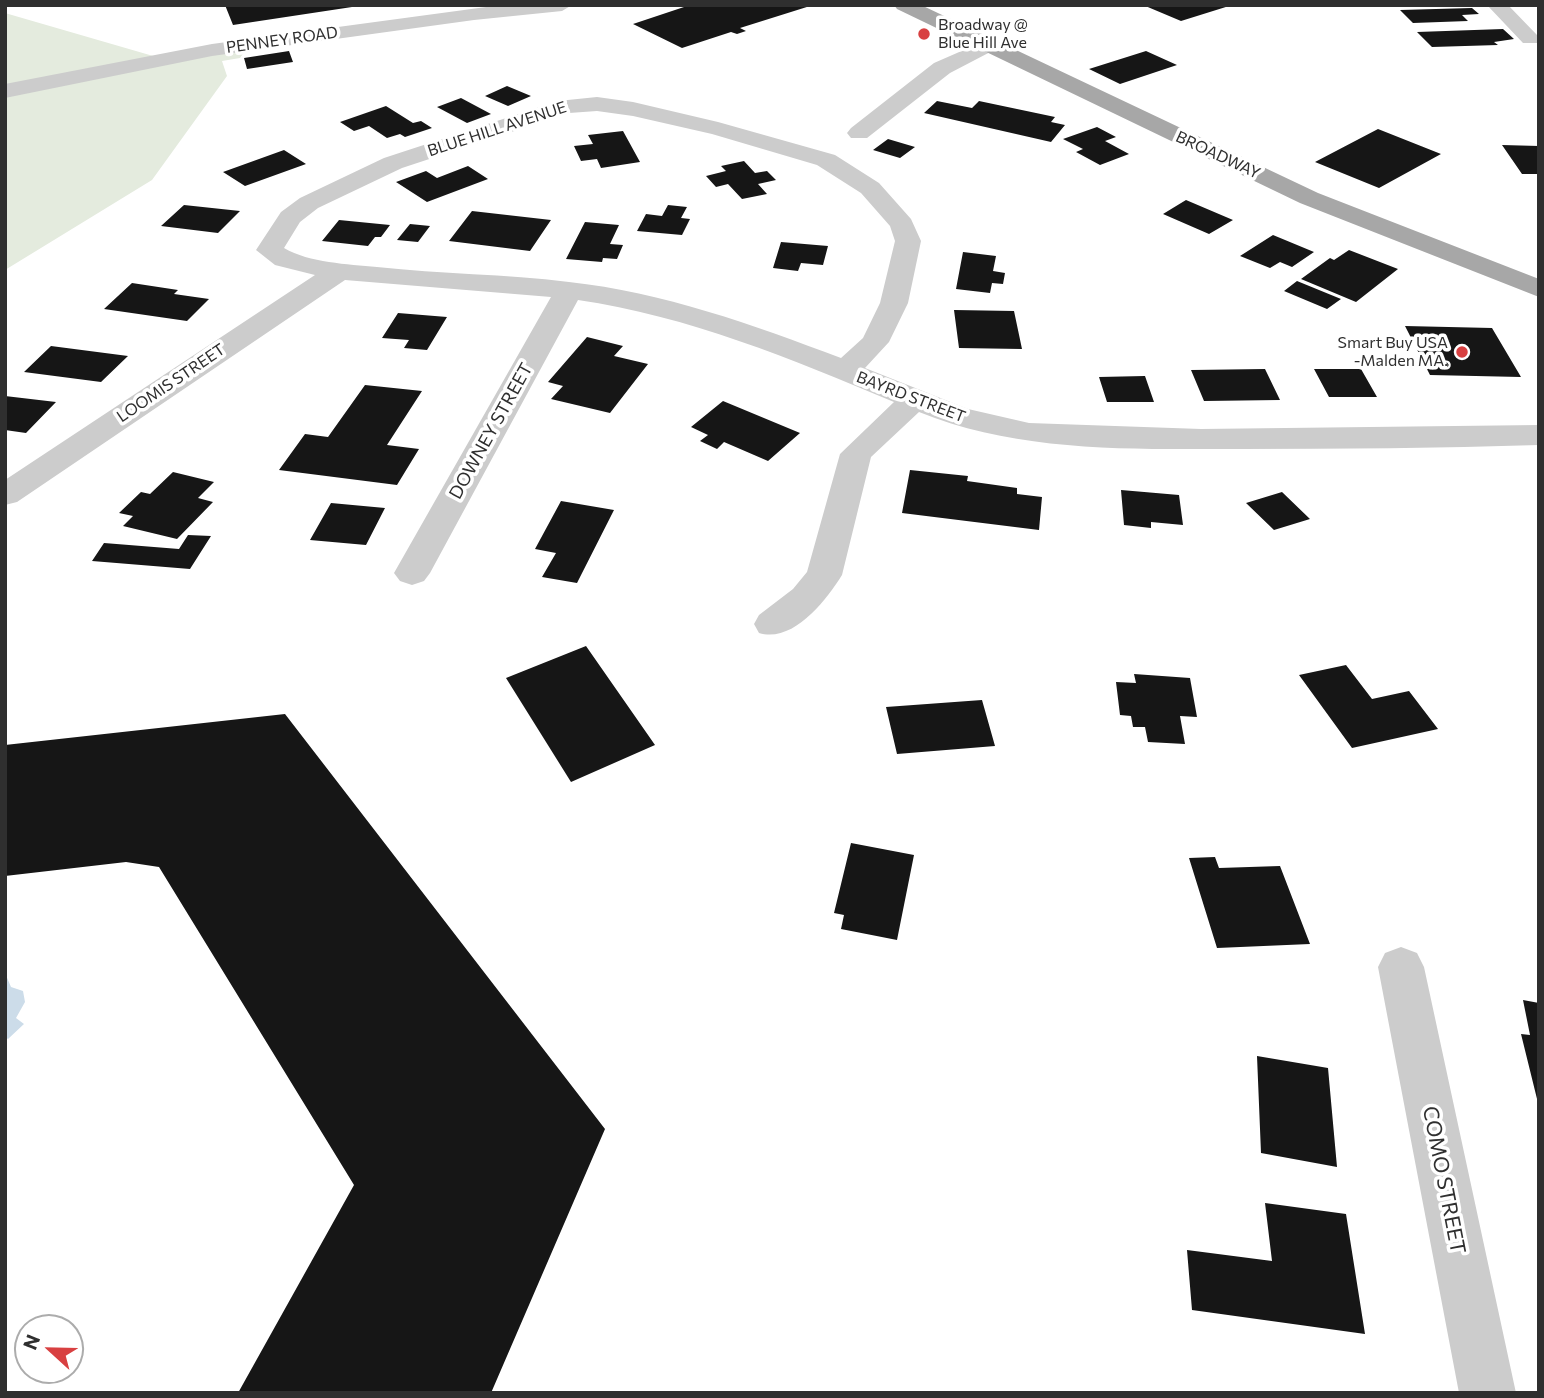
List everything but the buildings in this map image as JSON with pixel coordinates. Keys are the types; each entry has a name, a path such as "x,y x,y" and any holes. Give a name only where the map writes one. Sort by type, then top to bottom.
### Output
{"main road":[{"name":"BROADWAY","path":"904,5 1310,198 1539,289"}],"street":[{"name":"PENNEY ROAD","path":"5,91 212,50 474,14 562,5"},
{"path":"1497,5 1530,39"},
{"path":"859,133 942,68 989,45"},
{"name":"BLUE HILL AVENUE","path":"337,273 282,261 270,253 280,229 290,217 309,203 393,163 566,106 597,104 633,109 718,129 826,160 870,188 902,224 908,240 905,263 886,322 875,342 845,371"},
{"name":"BAYRD STREET","path":"337,273 569,290 701,317 985,425 1029,432 1178,439 1539,435"},
{"name":"LOOMIS STREET","path":"5,495 337,273"},
{"name":"DOWNEY STREET","path":"412,573 569,290"},
{"path":"772,624 806,598 824,575 856,454 914,400"},
{"name":"COMO STREET","path":"1401,967 1488,1393"}],"shaded area":[{"path":"5,13 160,58 245,51 240,58 222,61 227,76 152,180 5,270"}],"water":[{"path":"5,973 11,987 23,991 25,1002 16,1018 24,1024 8,1039 5,1037"}],"place":[{"name":"Broadway @ Blue Hill Ave","path":"924,34"},
{"name":"Smart Buy USA -Malden MA.","path":"1462,352"}]}
